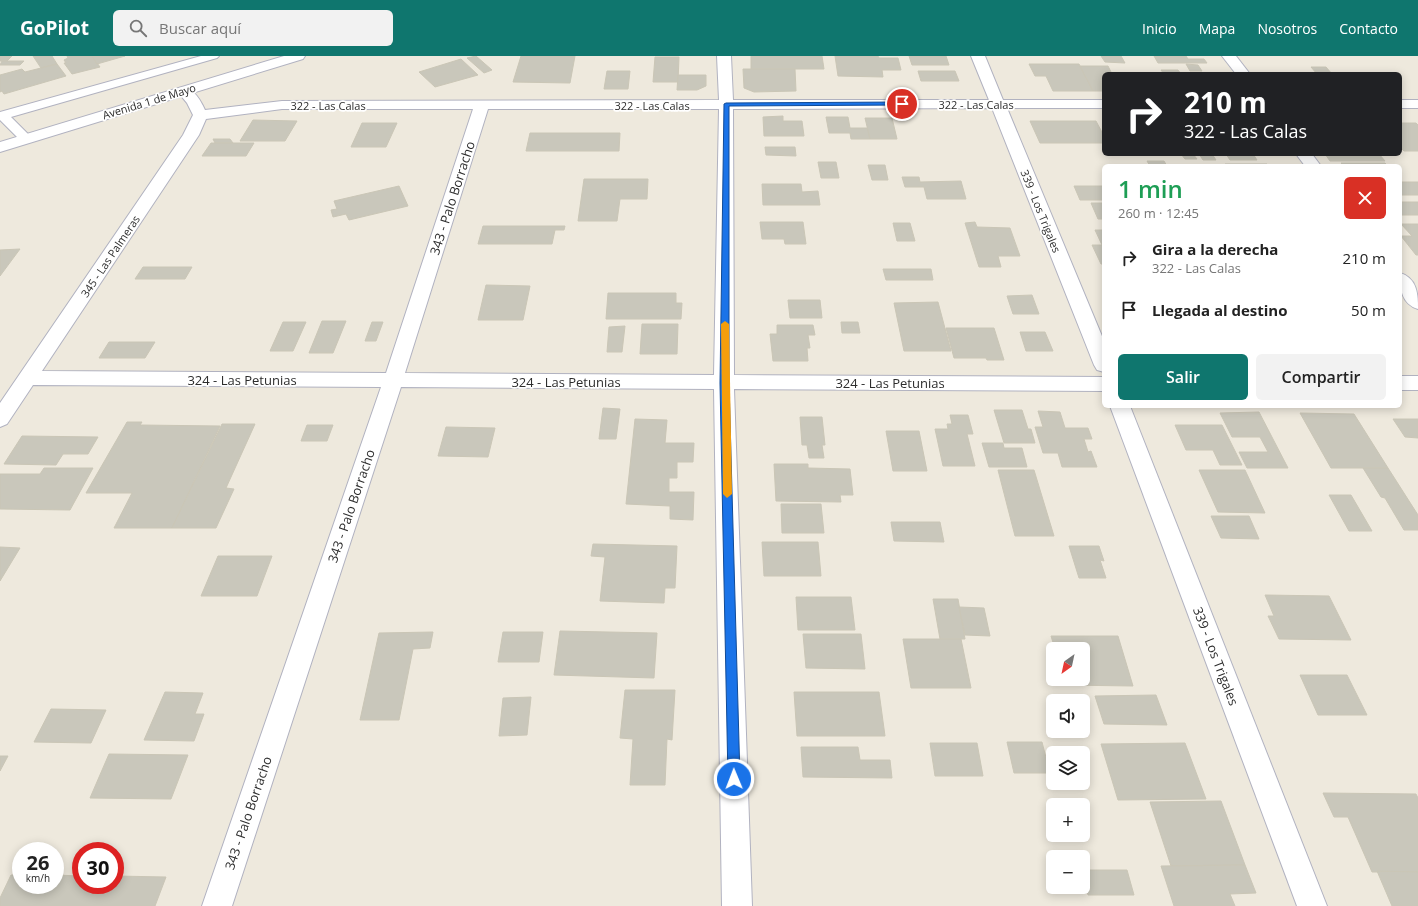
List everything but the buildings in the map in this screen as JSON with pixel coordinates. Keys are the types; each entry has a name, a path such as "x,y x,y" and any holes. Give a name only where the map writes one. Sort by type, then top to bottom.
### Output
{"street":[{"name":"Avenida 1 de Mayo","path":"0,147 298,56"},
{"path":"724,56 726,104 724,383 737,906"},
{"name":"339 - Los Trigales","path":"978,56 1102,360"},
{"path":"1229,56 1241,72"},
{"path":"184,91 194,102 200,115"},
{"name":"322 - Las Calas","path":"200,115 282,105 1102,104"},
{"path":"1402,104 1418,104"},
{"name":"343 - Palo Borracho","path":"217,906 394,381 482,105"},
{"name":"345 - Las Palmeras","path":"0,419 191,135 200,115"},
{"path":"1402,283 1418,303"},
{"name":"324 - Las Petunias","path":"28,378 1102,384"},
{"path":"1402,384 1418,383"},
{"name":"339 - Los Trigales","path":"1121,408 1312,906"}],"lane":[{"path":"2,116 213,56"},
{"path":"2,116 26,139"}],"slow traffic":[{"path":"725,324 724,383 727,494"}],"route":[{"path":"734,779 724,383 726,104 902,104"}]}
